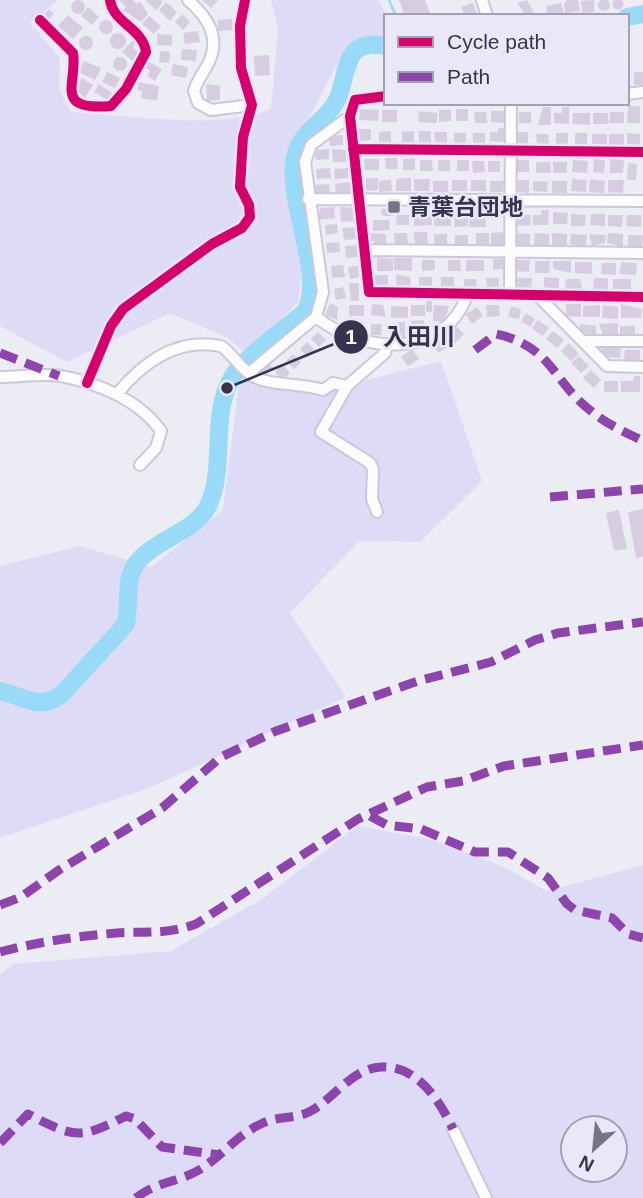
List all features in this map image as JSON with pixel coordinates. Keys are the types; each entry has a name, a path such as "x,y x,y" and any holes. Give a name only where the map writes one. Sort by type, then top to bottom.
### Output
{"street":[{"path":"40,20 73,53 69,88 72,96 87,104 111,106 126,89 146,52 142,38 116,15 110,0"},
{"path":"188,0 207,17 211,28 211,54 194,91 198,103 211,110 252,105"},
{"path":"88,383 111,326 123,309 212,244 242,228 250,217 249,205 240,187 243,137 252,105 241,68 240,26 246,0"},
{"path":"384,96 355,100 350,116 369,292 643,297"},
{"path":"510,295 511,105"},
{"path":"249,372 316,317 323,292 305,162 311,145 350,116"},
{"path":"353,149 643,152"},
{"path":"309,199 643,201"},
{"path":"366,250 643,253"},
{"path":"316,317 336,333 387,345 407,346 443,330 464,305 467,295"},
{"path":"538,296 607,366 643,367"},
{"path":"583,341 643,341"},
{"path":"117,394 154,357 168,351 214,345 227,351 249,372 266,380 305,383 323,390 333,383 347,386"},
{"path":"377,512 372,499 373,469 370,463 321,432 347,386 385,353 387,345"},
{"path":"0,377 59,376 117,394 139,407 161,431 156,448 140,465"},
{"path":"453,1129 486,1198"}],"shaded area":[{"path":"0,0 58,0 30,23 60,58 59,88 71,112 201,120 251,116 271,109 278,29 271,0 378,0 387,14 384,14 384,35 345,49 304,128 285,189 303,262 298,302 247,354 228,338 170,313 67,362 0,326"},
{"path":"441,361 482,481 420,542 359,541 290,613 346,697 147,789 0,838 0,566 80,546 151,567 223,510 240,375 252,381 324,391"},
{"path":"357,826 429,839 502,866 547,891 643,865 643,1198 0,1198 0,974 13,964 171,951 262,899"}],"building":[{"path":"604,-1 610,5 604,11 598,5"},
{"path":"78,0 83,2 83,12 78,14 73,12 71,7 73,2"},
{"path":"119,0 133,0 137,4 140,1 148,14 141,22 123,10 126,7"},
{"path":"145,0 161,0 163,2 156,10"},
{"path":"202,0 218,0 211,8"},
{"path":"399,0 425,0 430,14 404,14"},
{"path":"527,0 534,12 525,14 517,3"},
{"path":"567,0 578,0 580,11 565,13 564,3"},
{"path":"594,0 594,12 582,13 581,1"},
{"path":"614,0 622,0 622,8 614,8"},
{"path":"166,2 177,12 170,21 159,10"},
{"path":"473,3 477,14 464,14 461,7"},
{"path":"561,3 564,14 548,14 546,6"},
{"path":"88,7 99,17 92,25 81,16"},
{"path":"49,9 54,14 49,19 43,15"},
{"path":"182,14 190,22 183,30 175,22"},
{"path":"68,15 83,28 73,39 58,26"},
{"path":"149,16 161,26 154,34 142,24"},
{"path":"232,19 233,30 218,31 218,20"},
{"path":"103,20 109,20 113,27 109,34 103,34 99,30 99,24"},
{"path":"198,31 200,42 185,44 183,33"},
{"path":"118,33 126,41 118,49 110,41"},
{"path":"157,34 172,35 172,46 157,45"},
{"path":"86,36 91,38 91,48 86,50 81,48 79,43 81,38"},
{"path":"133,40 136,43 133,48 138,52 135,63 122,52"},
{"path":"182,49 197,50 196,61 181,60"},
{"path":"160,51 170,52 169,63 159,62"},
{"path":"269,55 270,75 255,76 254,56"},
{"path":"120,57 125,59 125,69 120,71 115,69 113,64 115,59"},
{"path":"84,61 101,68 95,80 78,72"},
{"path":"149,62 162,69 155,81 147,76 150,71 146,68"},
{"path":"173,64 188,67 186,78 171,75"},
{"path":"107,72 120,78 115,88 102,82"},
{"path":"634,72 643,72 643,85 634,85"},
{"path":"82,78 93,85 85,98 75,89"},
{"path":"139,82 159,86 157,101 141,98 142,91 137,90"},
{"path":"99,84 112,93 107,100 94,92"},
{"path":"206,84 220,86 220,100 207,101"},
{"path":"628,106 640,106 640,123 627,123"},
{"path":"543,107 551,107 551,125 538,125"},
{"path":"562,107 569,107 569,124 554,123 554,113 562,113"},
{"path":"360,109 379,110 378,121 359,120"},
{"path":"456,109 468,109 468,121 456,121"},
{"path":"382,110 397,110 397,122 382,122"},
{"path":"439,110 451,110 451,121 439,122"},
{"path":"419,111 437,113 437,123 418,122"},
{"path":"491,111 506,111 506,123 491,122"},
{"path":"474,112 486,112 487,123 475,123"},
{"path":"519,112 531,112 531,123 519,123"},
{"path":"610,112 624,112 624,123 609,123"},
{"path":"573,113 590,113 590,125 572,124"},
{"path":"593,113 608,113 608,124 593,124"},
{"path":"498,128 505,128 505,142 490,141 490,132 498,132"},
{"path":"359,129 371,129 371,140 359,141"},
{"path":"391,131 391,143 379,143 379,132"},
{"path":"414,131 414,143 402,143 402,132"},
{"path":"419,131 431,131 431,143 419,143"},
{"path":"434,132 447,132 447,143 435,143"},
{"path":"516,132 528,132 528,144 516,144"},
{"path":"454,133 466,133 466,144 454,144"},
{"path":"473,133 485,133 485,145 473,145"},
{"path":"556,133 568,133 568,144 556,145"},
{"path":"575,133 587,133 587,144 575,145"},
{"path":"627,133 640,134 640,145 627,144"},
{"path":"536,134 548,134 549,145 537,145"},
{"path":"592,134 607,134 607,145 592,145"},
{"path":"609,134 624,134 624,145 609,145"},
{"path":"343,135 343,145 330,146 329,136"},
{"path":"329,149 329,159 316,160 315,150"},
{"path":"332,149 346,150 346,162 333,162"},
{"path":"385,158 397,158 398,169 386,169"},
{"path":"415,158 415,170 403,170 403,159"},
{"path":"364,159 379,159 379,170 365,170"},
{"path":"594,159 605,160 604,173 593,172"},
{"path":"610,159 624,160 623,173 610,173"},
{"path":"420,160 432,160 433,171 420,171"},
{"path":"438,160 450,160 450,171 438,171"},
{"path":"457,160 469,160 469,171 457,171"},
{"path":"517,160 529,160 529,172 517,172"},
{"path":"573,160 588,161 587,173 572,172"},
{"path":"472,161 484,161 485,172 473,173"},
{"path":"488,161 500,161 500,172 488,172"},
{"path":"536,162 550,162 551,173 536,173"},
{"path":"553,162 567,162 567,173 553,173"},
{"path":"628,163 637,164 636,180 627,180"},
{"path":"330,168 331,178 317,179 316,169"},
{"path":"348,168 348,178 335,179 334,169"},
{"path":"366,178 378,178 378,190 366,191"},
{"path":"411,178 411,191 396,191 396,180"},
{"path":"414,179 430,179 429,191 414,191"},
{"path":"572,179 587,180 586,192 571,191"},
{"path":"590,179 605,181 604,193 589,192"},
{"path":"391,180 392,191 379,192 379,181"},
{"path":"452,180 467,180 467,191 452,191"},
{"path":"471,180 486,180 486,191 471,191"},
{"path":"518,180 529,180 529,193 518,192"},
{"path":"608,180 624,180 623,193 608,192"},
{"path":"433,181 448,181 448,192 433,192"},
{"path":"490,181 504,181 503,192 490,192"},
{"path":"533,181 548,182 547,192 533,191"},
{"path":"552,181 567,181 567,193 552,193"},
{"path":"350,182 351,193 336,194 335,184"},
{"path":"329,184 330,194 316,195 315,185"},
{"path":"334,207 335,218 318,220 320,208"},
{"path":"340,207 355,208 356,221 341,222"},
{"path":"393,208 393,216 382,216 381,209"},
{"path":"470,209 486,213 486,227 469,227"},
{"path":"542,210 549,210 548,225 533,225 533,215 541,215"},
{"path":"553,212 568,213 567,224 553,224"},
{"path":"516,214 531,215 530,226 516,225"},
{"path":"571,214 586,215 585,226 571,226"},
{"path":"591,214 605,214 605,226 590,225"},
{"path":"397,215 409,215 409,225 396,225"},
{"path":"414,215 431,215 432,225 414,226"},
{"path":"434,215 451,215 451,226 434,226"},
{"path":"454,215 468,215 468,226 454,227"},
{"path":"608,215 623,215 622,227 608,226"},
{"path":"627,215 641,215 641,227 626,226"},
{"path":"373,220 389,220 390,230 373,231"},
{"path":"337,224 338,233 326,235 325,225"},
{"path":"355,227 356,239 344,240 342,228"},
{"path":"414,232 427,232 428,245 415,245"},
{"path":"504,232 504,245 491,245 491,233"},
{"path":"369,233 386,234 386,244 369,241"},
{"path":"394,233 407,233 408,245 395,246"},
{"path":"476,233 489,233 489,245 476,246"},
{"path":"516,233 530,234 530,245 515,245"},
{"path":"535,233 549,234 549,245 534,245"},
{"path":"552,233 567,234 567,245 552,245"},
{"path":"608,233 623,234 623,247 607,243"},
{"path":"434,234 447,234 447,245 434,245"},
{"path":"571,234 587,235 586,247 570,244"},
{"path":"589,234 606,235 605,243 592,246"},
{"path":"455,235 468,235 468,246 455,246"},
{"path":"628,235 643,235 642,247 628,246"},
{"path":"339,242 340,252 327,253 326,243"},
{"path":"357,245 358,257 346,258 345,246"},
{"path":"377,257 393,259 393,271 377,271"},
{"path":"394,258 412,258 412,271 394,270"},
{"path":"493,259 504,259 504,269 493,270"},
{"path":"422,260 435,260 435,270 422,271"},
{"path":"448,260 460,260 461,271 448,271"},
{"path":"466,260 484,260 484,271 466,271"},
{"path":"515,260 530,260 529,272 515,271"},
{"path":"535,261 550,261 549,273 535,273"},
{"path":"553,261 571,261 571,273 553,269"},
{"path":"575,262 592,262 592,274 575,273"},
{"path":"622,262 637,263 636,275 619,274"},
{"path":"602,263 616,263 616,275 601,274"},
{"path":"343,265 345,277 332,278 331,266"},
{"path":"358,266 359,277 350,279 348,267"},
{"path":"396,274 410,277 411,288 397,289"},
{"path":"375,275 388,275 388,286 375,286"},
{"path":"419,277 432,277 432,288 419,288"},
{"path":"441,277 454,277 454,288 441,288"},
{"path":"544,277 559,278 559,290 544,287"},
{"path":"486,278 499,278 499,289 487,289"},
{"path":"516,278 532,278 531,289 513,289"},
{"path":"594,278 608,278 608,290 593,289"},
{"path":"464,279 476,279 477,289 464,289"},
{"path":"566,279 580,279 582,289 565,289"},
{"path":"613,279 631,279 631,290 613,289"},
{"path":"349,283 359,283 359,301 351,301"},
{"path":"344,287 346,298 336,300 334,289"},
{"path":"426,301 432,301 432,312 426,312"},
{"path":"330,303 338,307 337,320 325,315"},
{"path":"372,304 383,305 386,317 371,315"},
{"path":"566,304 581,304 581,317 566,316"},
{"path":"621,304 642,309 641,318 621,318"},
{"path":"349,305 364,305 364,316 349,316"},
{"path":"411,305 425,305 425,316 411,316"},
{"path":"434,305 449,306 444,322 433,321"},
{"path":"486,305 499,305 500,316 487,317"},
{"path":"600,305 600,317 583,317 583,306"},
{"path":"603,305 618,307 618,319 602,318"},
{"path":"391,306 408,307 408,318 391,318"},
{"path":"511,306 521,309 519,319 508,317"},
{"path":"477,307 483,316 472,324 466,314"},
{"path":"526,313 535,319 530,327 521,321"},
{"path":"350,317 365,323 363,331 346,327"},
{"path":"424,320 425,331 412,333 411,321"},
{"path":"538,320 549,328 542,336 532,328"},
{"path":"398,322 405,322 405,339 390,339 390,326 398,326"},
{"path":"618,323 618,337 604,337 599,324"},
{"path":"371,324 382,324 381,335 371,335"},
{"path":"580,324 596,326 596,335 580,332"},
{"path":"456,326 464,334 454,344 446,335"},
{"path":"620,326 635,326 635,337 620,336"},
{"path":"553,331 564,340 557,348 546,339"},
{"path":"318,332 326,340 319,347 311,339"},
{"path":"443,336 449,346 438,353 432,343"},
{"path":"307,342 315,350 308,357 300,349"},
{"path":"569,343 579,354 571,361 561,351"},
{"path":"602,346 621,347 620,358 605,357 601,354"},
{"path":"412,349 419,359 408,366 401,357"},
{"path":"625,350 640,350 640,361 624,360"},
{"path":"293,354 301,362 294,369 286,361"},
{"path":"579,356 589,366 581,373 571,363"},
{"path":"267,361 273,368 265,376 259,370"},
{"path":"282,364 290,373 283,380 275,372"},
{"path":"591,370 601,380 594,388 583,378"},
{"path":"634,376 640,376 640,392 621,392 621,381 633,381"},
{"path":"604,381 618,381 618,392 604,392"},
{"path":"643,509 643,557 636,558 628,512"},
{"path":"619,510 627,549 614,551 606,513"}],"waterway":[{"path":"389,0 395,14"},
{"path":"629,17 643,14"},
{"path":"0,691 38,702 53,700 61,695 126,624 130,580 134,567 150,550 193,524 208,506 217,474 222,407 233,376 256,352 305,312 310,296 311,276 295,188 297,150 305,136 333,107 349,60 354,53 361,47 384,46"}],"marked path":[{"path":"475,350 496,334 529,347 541,356 578,400 591,411 609,424 643,441"},
{"path":"0,353 59,376"},
{"path":"550,497 643,489"},
{"path":"0,905 21,897 59,870 162,808 221,757 276,731 418,681 491,662 535,640 558,633 643,622"},
{"path":"0,952 73,938 166,931 196,924 358,819 427,787 463,781 504,766 643,745"},
{"path":"370,816 387,825 421,829 475,852 508,852 548,878 567,904 575,910 612,918 628,934 643,938"},
{"path":"136,1198 151,1189 199,1170 263,1123 309,1112 352,1079 371,1069 394,1068 416,1078 434,1097 453,1129"},
{"path":"0,1143 28,1114 67,1132 77,1133 97,1129 126,1116 135,1119 162,1147 220,1155"}],"cycle path":[{"path":"40,20 73,53 74,99 81,104 111,106 126,89 146,52 140,37 116,14 110,0"},
{"path":"87,383 111,326 123,309 212,244 242,228 250,217 249,205 240,187 243,137 252,105 241,68 240,26 245,0"},
{"path":"384,96 355,100 350,116 369,292 643,297"},
{"path":"353,149 643,152"}],"place":[{"name":"青葉台団地","path":"394,207"},
{"name":"入田川","path":"227,388"}]}
